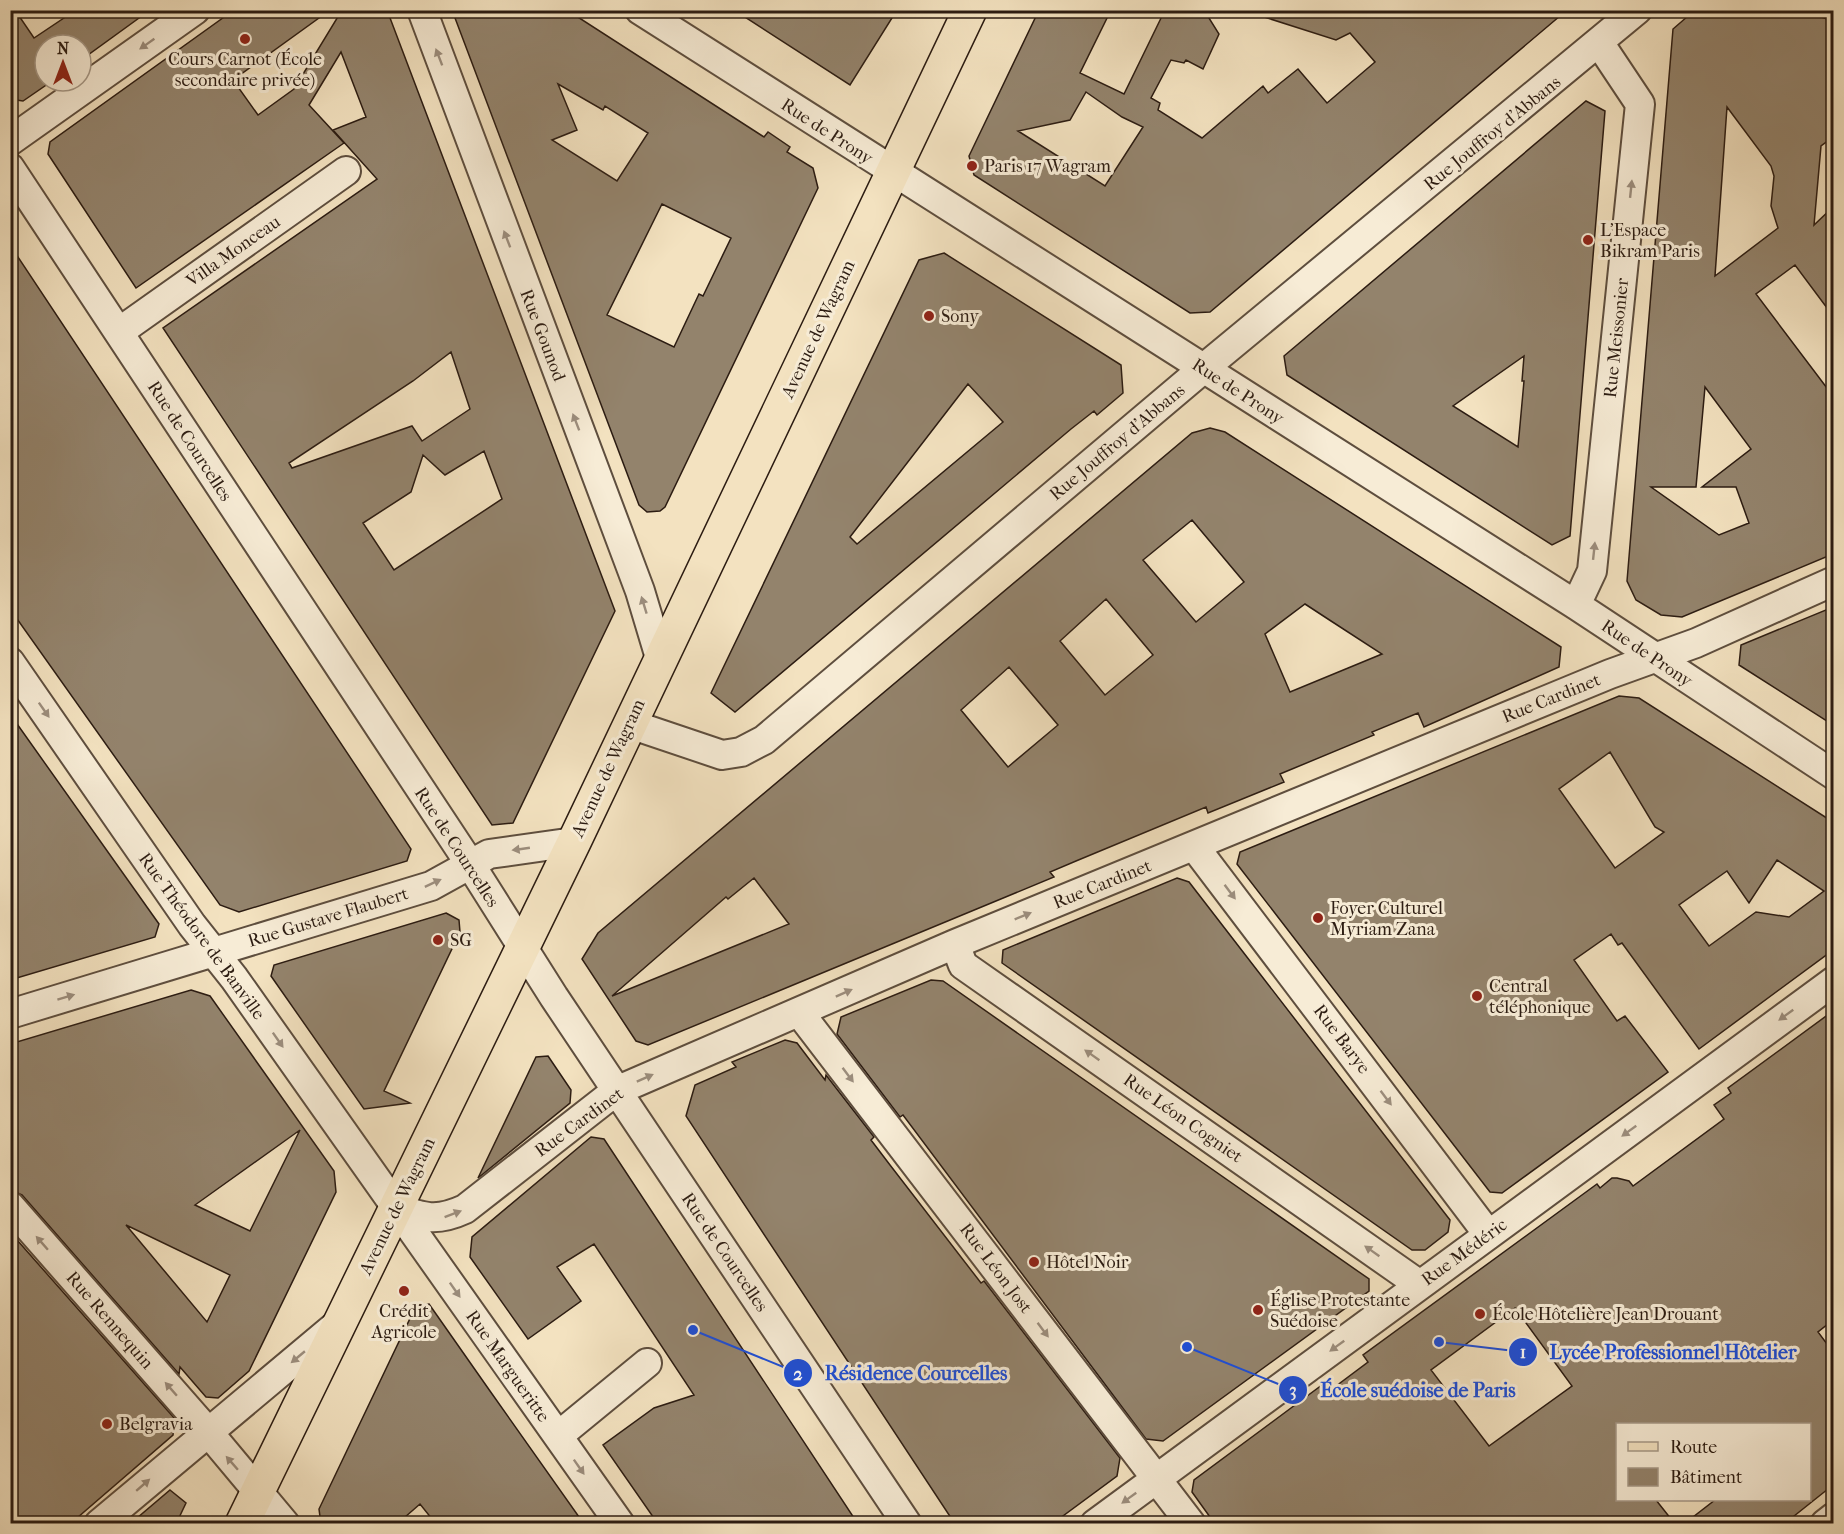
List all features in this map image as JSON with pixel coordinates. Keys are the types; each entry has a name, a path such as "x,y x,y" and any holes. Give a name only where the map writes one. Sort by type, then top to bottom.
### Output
{"main road":[{"name":"Avenue de Wagram","path":"242,1524 574,842 970,10"}],"street":[{"path":"10,141 195,10"},
{"name":"Rue Gounod","path":"422,10 640,591 660,661"},
{"name":"Rue de Prony","path":"640,10 1576,605 1833,775"},
{"name":"Rue Jouffroy d'Abbans","path":"630,724 722,755 741,752 764,740 1204,368 1600,44 1637,10"},
{"name":"Rue Meissonier","path":"1576,605 1592,571 1640,104 1600,44"},
{"name":"Rue de Courcelles","path":"10,168 470,864 521,948 907,1524"},
{"name":"Villa Monceau","path":"119,332 346,171"},
{"name":"Rue Cardinet","path":"396,1208 423,1217 446,1218 465,1209 616,1091 955,944 1653,657 1696,642 1833,581"},
{"name":"Rue Théodore de Banville","path":"10,662 192,925 215,951 396,1208"},
{"name":"Rue Gustave Flaubert","path":"10,1014 431,886 489,855 574,842"},
{"name":"Rue Barye","path":"1194,846 1488,1234"},
{"name":"Rue Léon Cogniet","path":"955,944 963,965 1420,1285"},
{"name":"Rue Médéric","path":"1095,1524 1833,981"},
{"name":"Rue Léon Jost","path":"799,1012 1191,1524"},
{"name":"Rue Rennequin","path":"10,1206 210,1433 285,1524"},
{"name":"Rue Margueritte","path":"396,1208 620,1524"},
{"path":"99,1524 180,1453 210,1433 343,1320"},
{"path":"558,1436 647,1364"},
{"path":"1825,1524 1833,1517"}],"building":[{"path":"10,10 15,10 33,37 35,93 23,101 10,99"},
{"path":"76,10 150,10 93,51 93,33 42,33"},
{"path":"234,10 330,10 233,80 258,115 294,89 342,10 387,10 615,611 513,823 492,825 163,328 377,179 333,130 366,117 341,52 309,105 344,143 136,288 48,154 50,142","holes":["451,352 470,409 422,441 412,426 292,468 289,463 413,381","484,451 502,499 394,570 363,523 411,492 423,455 445,475"]},
{"path":"452,10 567,10 764,137 768,132 790,147 787,152 813,168 818,188 665,507 660,511 647,512 639,505","holes":["558,84 603,110 605,106 648,133 617,181 552,140 577,130","662,204 731,238 703,296 699,294 674,347 607,315"]},
{"path":"734,10 897,10 850,85"},
{"path":"1039,10 1111,10 1080,73 1124,94 1165,10 1204,10 1219,34 1203,69 1186,60 1184,63 1171,60 1151,98 1160,103 1158,110 1202,138 1263,86 1268,93 1298,69 1327,103 1375,62 1350,33 1336,40 1258,15 1259,10 1567,10 1210,312 1190,313 974,175 969,156","holes":["1086,92 1122,117 1143,127 1105,186 1018,131 1070,120"]},
{"path":"1695,10 1801,10 1833,21 1833,137 1821,146 1814,225 1833,207 1833,316 1795,265 1756,294 1833,396 1833,554 1682,617 1661,615 1636,600 1627,581 1673,29","holes":["1727,107 1771,166 1774,176 1771,206 1778,228 1715,276","1705,387 1751,449 1702,487 1736,487 1749,523 1719,535 1651,487 1696,487"]},
{"path":"1586,101 1605,111 1570,536 1552,545 1287,375 1284,356","holes":["1524,356 1522,381 1524,381 1518,447 1453,406"]},
{"path":"10,245 411,849 407,861 239,912 220,905 10,609"},
{"path":"944,253 1121,365 1123,393 1097,415 1094,411 1071,429 735,712 711,693 919,260","holes":["968,384 1003,422 857,544 850,537"]},
{"path":"1210,428 1225,432 1561,647 1559,667 1424,727 1418,713 1372,732 1374,735 1280,774 1284,782 1208,813 1206,807 1050,872 1054,877 648,1045 636,1041 582,959 598,933 1192,433","holes":["1192,520 1244,582 1196,622 1143,560","1106,599 1153,655 1105,695 1060,641","1305,604 1382,654 1290,692 1265,634","1009,667 1058,725 1008,767 961,710","754,878 789,924 612,996 726,897 728,899"]},
{"path":"1833,607 1833,725 1739,665 1741,645"},
{"path":"1619,696 1639,698 1833,822 1833,950 1699,1049 1622,943 1618,945 1611,934 1574,960 1617,1021 1625,1016 1668,1072 1502,1193 1490,1192 1237,864 1240,852","holes":["1610,752 1655,827 1664,832 1615,868 1559,789","1777,860 1824,891 1789,917 1756,912 1709,946 1679,905 1727,871 1749,903"]},
{"path":"10,714 159,924 155,937 10,980"},
{"path":"1177,878 1189,882 1450,1220 1448,1232 1425,1250 1412,1250 1002,963 1003,950"},
{"path":"446,913 459,920 460,932 384,1091 410,1103 364,1109 271,976 274,965"},
{"path":"931,980 943,981 1369,1279 1369,1291 1163,1441 1146,1439 903,1115 900,1117 837,1034 841,1017"},
{"path":"191,990 210,996 334,1171 336,1192 249,1371 218,1398 206,1397 180,1367 179,1374 22,1195 10,1190 10,1044","holes":["300,1130 250,1231 195,1205","126,1225 230,1275 207,1322"]},
{"path":"1833,1011 1833,1320 1818,1332 1833,1352 1833,1485 1784,1524 1684,1524 1714,1501 1811,1501 1811,1423 1616,1423 1616,1501 1657,1501 1675,1524 1215,1524 1192,1492 1194,1480 1326,1382 1332,1389 1368,1362 1363,1355 1597,1184 1600,1188 1612,1178 1617,1178 1629,1181 1633,1186 1724,1119 1714,1105 1731,1093 1728,1088","holes":["1515,1308 1572,1386 1489,1446 1431,1370"]},
{"path":"785,1040 797,1043 825,1080 826,1075 874,1137 871,1140 890,1165 981,1283 984,1281 1120,1458 1117,1476 1052,1524 955,1524 686,1116 695,1085 736,1067 732,1062"},
{"path":"548,1056 571,1090 570,1103 478,1178 536,1057"},
{"path":"591,1137 604,1139 858,1524 658,1524 603,1445 654,1408 694,1395 594,1244 557,1267 581,1301 528,1339 470,1257 472,1237"},
{"path":"10,1232 175,1419 173,1435 70,1524 10,1524"},
{"path":"429,1304 584,1524 436,1524 420,1504 397,1524 321,1524 319,1509 416,1306"},
{"path":"170,1490 186,1503 176,1524 130,1524"}],"place":[{"name":"Cours Carnot (École secondaire privée)","path":"245,39"},
{"name":"Paris 17 Wagram","path":"972,166"},
{"name":"L'Espace Bikram Paris","path":"1588,240"},
{"name":"Sony","path":"929,316"},
{"name":"Foyer Culturel Myriam Zana","path":"1318,918"},
{"name":"SG","path":"438,940"},
{"name":"Central téléphonique","path":"1477,996"},
{"name":"Hôtel Noir","path":"1034,1262"},
{"name":"Crédit Agricole","path":"404,1291"},
{"name":"Église Protestante Suédoise","path":"1258,1310"},
{"name":"École Hôtelière Jean Drouant","path":"1480,1314"},
{"name":"Résidence Courcelles","path":"693,1330"},
{"name":"Lycée Professionnel Hôtelier","path":"1439,1342"},
{"name":"École suédoise de Paris","path":"1187,1347"},
{"name":"Belgravia","path":"107,1424"}]}
